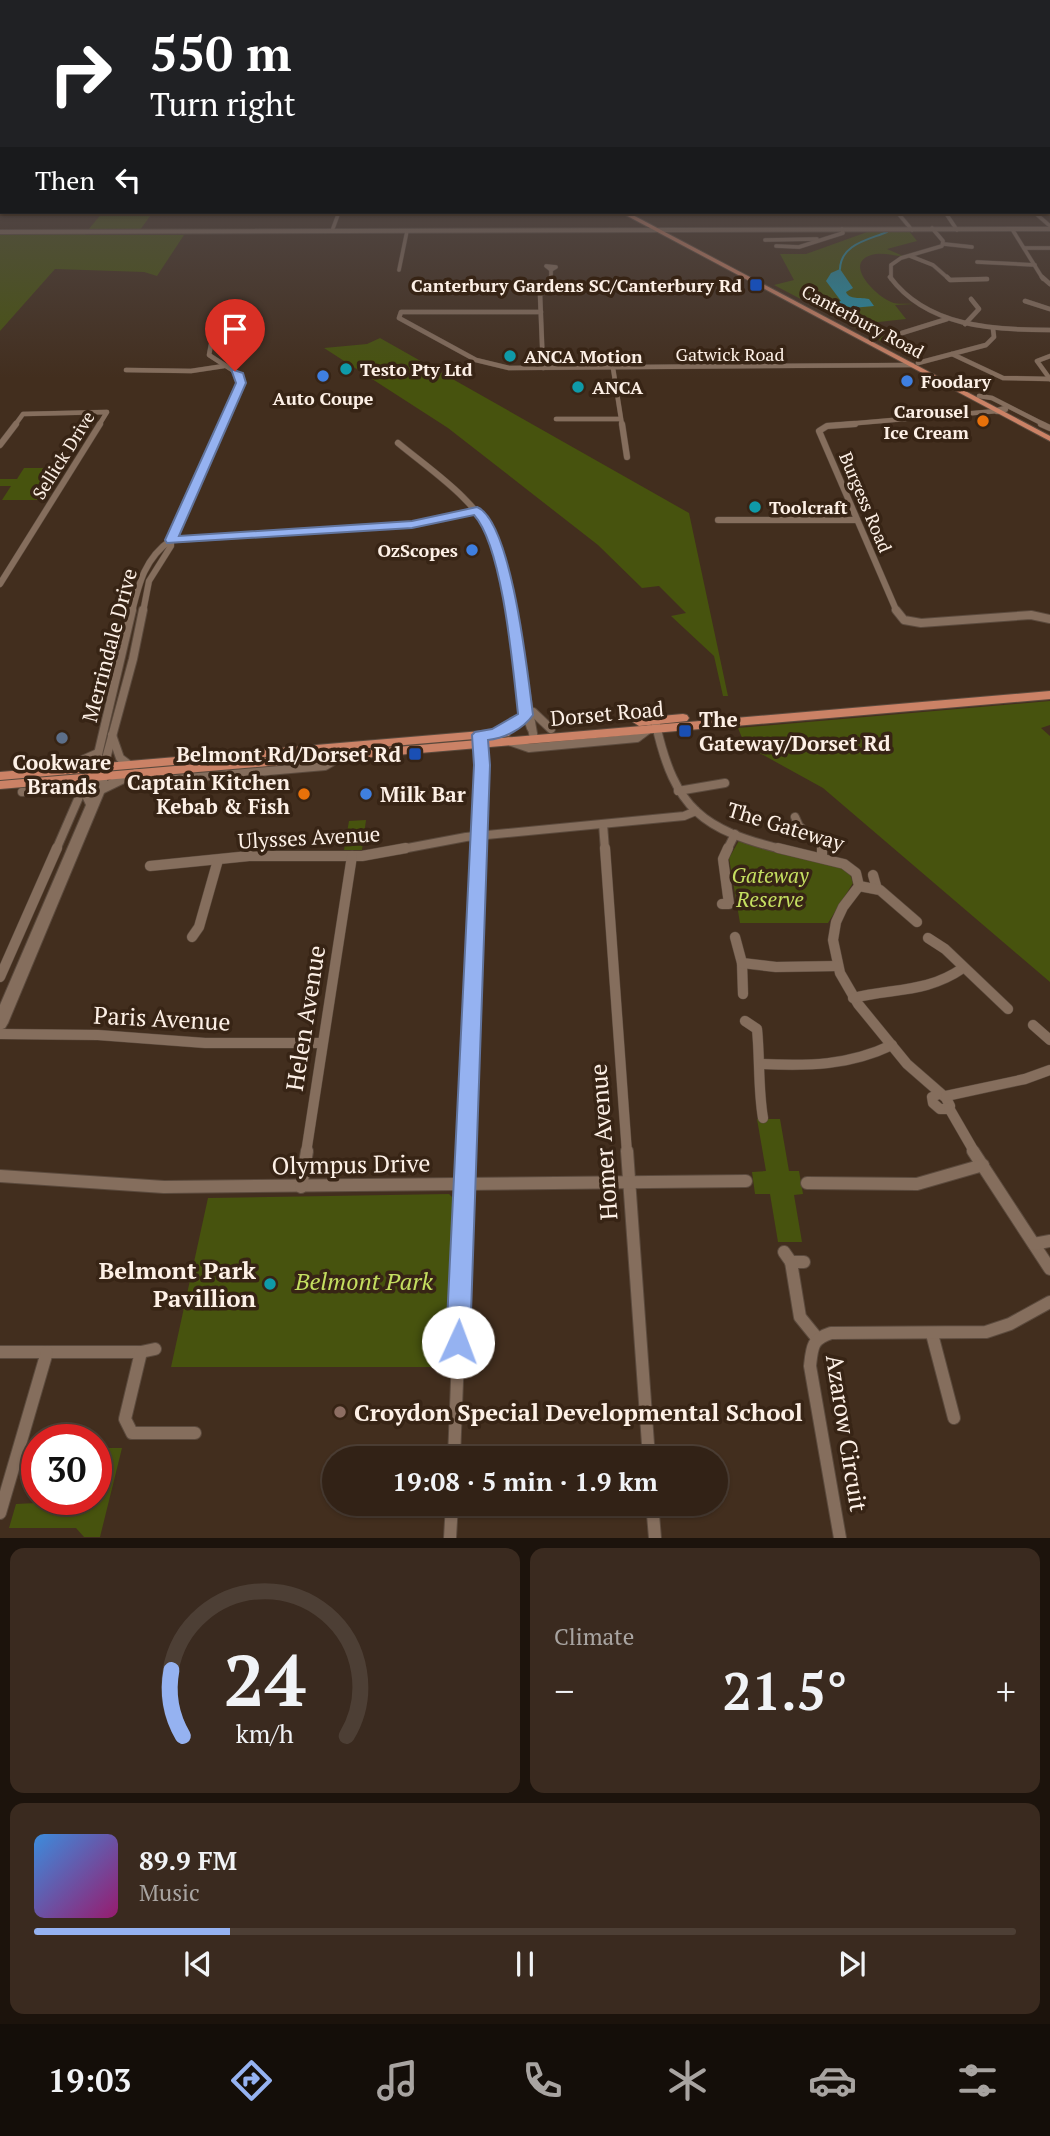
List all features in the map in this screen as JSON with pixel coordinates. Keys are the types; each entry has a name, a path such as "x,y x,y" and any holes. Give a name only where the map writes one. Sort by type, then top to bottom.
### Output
{"main road":[{"name":"Canterbury Road","path":"669,235 1001,410 1050,431"},
{"name":"Canterbury Road","path":"670,235 707,254"},
{"path":"683,240 681,236 684,235"},
{"name":"Canterbury Road","path":"915,364 979,396 1050,439"},
{"name":"Dorset Road","path":"0,785 80,779 133,770 481,739 509,741 551,729 656,727 1050,687"},
{"name":"Dorset Road","path":"481,739 495,734 533,735 656,727 1050,695"},
{"name":"Dorset Road","path":"133,770 342,756 358,750"},
{"path":"0,1023 89,810 99,775 133,770"},
{"name":"Dorset Road","path":"0,776 56,771 99,775"},
{"path":"80,779 89,810"}],"street":[{"path":"399,270 406,235"},
{"path":"776,246 797,248 837,235"},
{"path":"937,235 944,244"},
{"path":"1016,235 1043,279 1050,284"},
{"path":"766,239 803,237 819,240"},
{"path":"972,247 944,244 893,262 890,278 921,307 947,319 993,329 1050,330"},
{"path":"1024,248 1050,248"},
{"path":"910,256 933,265 950,280 987,279"},
{"path":"977,262 1035,265"},
{"path":"543,368 540,294 552,289 551,270"},
{"path":"965,324 979,309 971,299"},
{"path":"1025,301 1050,309"},
{"name":"Gatwick Road","path":"541,312 401,312 399,318 483,363 509,368 915,364 986,345 994,337 993,329"},
{"path":"902,333 947,319"},
{"name":"Merrindale Drive","path":"99,775 130,672 149,581 171,546 171,540 241,383 240,375 209,355 213,334"},
{"path":"952,354 1003,378 1050,379"},
{"path":"1050,356 1041,358 1038,362 1050,379"},
{"path":"126,370 191,371 224,366"},
{"path":"613,368 627,457"},
{"name":"Canterbury Road","path":"979,396 992,398 1050,431"},
{"name":"Burgess Road","path":"1001,410 821,428 819,431 897,613 904,620 921,623 1031,615 1050,619"},
{"name":"Sellick Drive","path":"0,445 23,414 107,412 0,584"},
{"path":"556,419 621,419"},
{"path":"398,443 449,483 477,511 497,545 530,706 533,735"},
{"path":"171,540 412,524 477,511"},
{"path":"718,520 857,520"},
{"name":"Merrindale Drive","path":"99,775 98,752 142,575 162,546 171,540"},
{"path":"128,630 139,629"},
{"path":"518,649 525,715 533,735"},
{"path":"118,673 130,672"},
{"path":"530,706 537,718 551,729"},
{"path":"495,734 519,722 525,715"},
{"path":"509,741 529,748 637,738 656,727"},
{"name":"The Gateway","path":"656,727 671,778 678,791 694,809 714,824 735,834 853,869 858,876 859,886"},
{"path":"111,735 120,758 133,770"},
{"path":"453,1446 481,739"},
{"path":"56,771 98,752"},
{"path":"678,791 729,782"},
{"path":"0,977 79,797 75,789 22,792"},
{"name":"Ulysses Avenue","path":"149,866 257,856 352,856 479,835 677,816 694,809"},
{"path":"67,824 89,810"},
{"path":"795,817 799,825 823,848 822,858"},
{"name":"Homer Avenue","path":"603,824 648,1446"},
{"path":"722,904 729,904 723,859 735,834"},
{"name":"Helen Avenue","path":"301,1187 352,856"},
{"path":"191,937 199,927 218,860"},
{"path":"873,875 877,889"},
{"path":"917,922 877,889 859,886 844,905 836,922 834,950 838,966 853,998 922,1080 945,1100 956,1124 1050,1269"},
{"path":"735,937 742,963 743,994"},
{"path":"928,938 945,949 1009,1009"},
{"path":"742,963 776,967 838,966"},
{"path":"853,998 882,990 930,988 947,981 964,968"},
{"path":"745,1021 757,1029 761,1064 759,1096 763,1118"},
{"path":"1033,1025 1050,1040"},
{"name":"Paris Avenue","path":"0,1034 98,1035 205,1043 322,1043"},
{"path":"761,1064 841,1065 857,1062 892,1045"},
{"path":"945,1100 1050,1070"},
{"path":"807,1183 917,1184 983,1165"},
{"name":"Olympus Drive","path":"0,1176 164,1187 746,1181"},
{"path":"1034,1244 1050,1241"},
{"name":"Azarow Circuit","path":"793,1259 800,1317 817,1338"},
{"name":"Azarow Circuit","path":"840,1538 810,1366 810,1348 817,1338 831,1333 986,1332 1010,1324 1050,1303"},
{"path":"932,1334 954,1418"},
{"path":"0,1352 141,1352 155,1349"},
{"path":"0,1513 47,1352"},
{"path":"141,1352 125,1419 127,1426 132,1433 195,1433"},
{"path":"450,1538 451,1516"},
{"path":"653,1516 655,1538"}],"green space":[{"path":"0,235 184,235 157,276 144,272 55,269 0,331"},
{"path":"860,235 912,235 917,241 887,249 903,256 876,254 866,257 860,270 869,285 884,298 894,303 913,304 895,305 906,319 860,324 922,358 913,358 774,285 794,280 780,254 806,254"},
{"path":"380,338 689,513 728,696 723,696 714,656 671,616 686,613 659,586 642,588 598,545 448,428 324,348 367,344"},
{"path":"24,468 66,468 46,500 2,500 11,486 0,486 0,479 17,479"},
{"path":"1050,701 1050,725 1041,728 1050,736 1050,982 823,788 745,745 738,728"},
{"path":"366,820 362,850 344,850 349,821"},
{"name":"Gateway Reserve","path":"740,839 843,868 850,874 853,883 828,923 740,923 729,858"},
{"path":"757,1119 780,1119 789,1171 799,1171 803,1194 794,1195 802,1242 778,1242 770,1194 755,1194 752,1172 766,1171"},
{"name":"Belmont Park","path":"449,1194 453,1198 446,1367 171,1367 208,1198"},
{"path":"112,1448 122,1448 112,1488"},
{"path":"16,1504 21,1504 21,1515 105,1515 100,1537 84,1537 76,1528 9,1528"}],"water":[{"path":"840,269 853,288 846,292 848,295 869,299 874,306 852,308 832,301 841,301 826,281 831,273"}],"waterway":[{"path":"840,269 850,248 880,235"}],"place":[{"name":"Canterbury Gardens SC/Canterbury Rd","path":"756,285"},
{"name":"ANCA Motion","path":"510,356"},
{"name":"Testo Pty Ltd","path":"346,369"},
{"name":"Auto Coupe","path":"323,376"},
{"name":"Foodary","path":"907,381"},
{"name":"ANCA","path":"578,387"},
{"name":"Carousel Ice Cream","path":"983,421"},
{"name":"Toolcraft","path":"755,507"},
{"name":"OzScopes","path":"472,550"},
{"name":"The Gateway/Dorset Rd","path":"685,731"},
{"name":"Cookware Brands","path":"62,738"},
{"name":"Belmont Rd/Dorset Rd","path":"415,754"},
{"name":"Captain Kitchen Kebab & Fish","path":"304,794"},
{"name":"Milk Bar","path":"366,794"},
{"name":"Belmont Park Pavillion","path":"270,1284"},
{"name":"Croydon Special Developmental School","path":"340,1412"}],"route":[{"path":"235,371 242,379 241,383 171,540 434,522 477,511 497,545 518,649 525,715 519,722 495,734 480,735 482,765 458,1342"}]}
